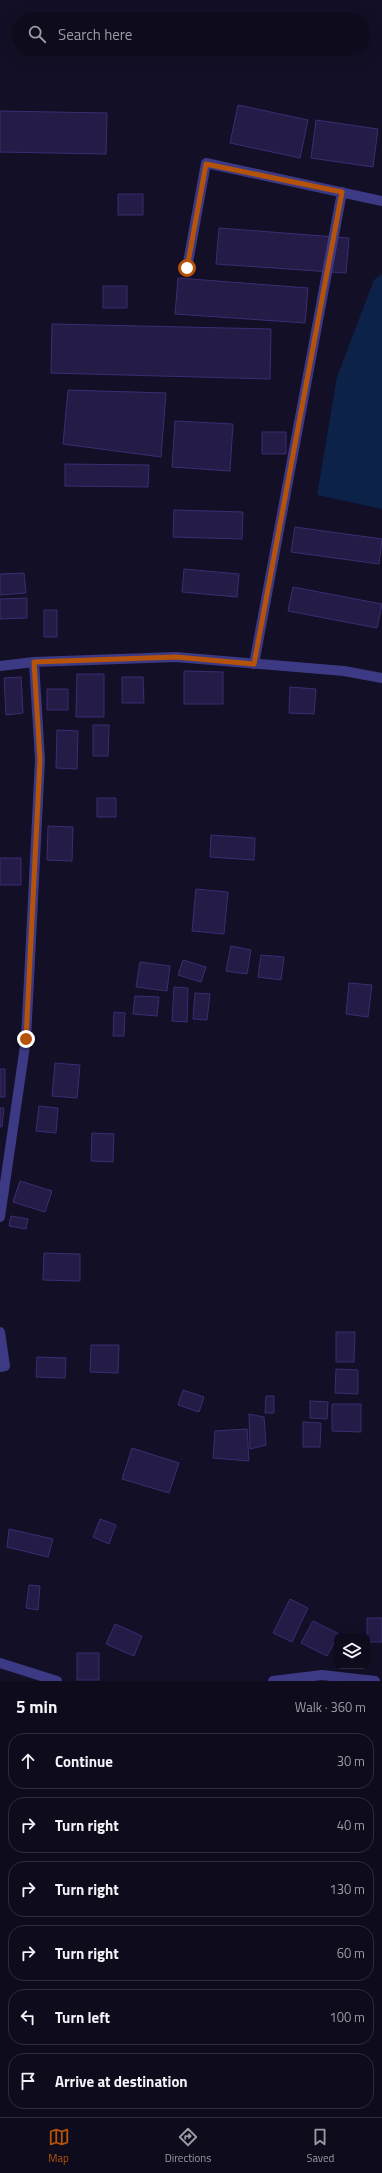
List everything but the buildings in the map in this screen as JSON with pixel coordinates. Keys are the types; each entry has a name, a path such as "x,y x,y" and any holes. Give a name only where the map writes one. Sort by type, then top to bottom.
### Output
{"street":[{"path":"187,268 206,164 382,201"},
{"path":"254,664 342,192"},
{"path":"0,666 34,662 176,657 344,672 382,678"},
{"path":"0,1217 26,1032 40,760 34,662"},
{"path":"0,1332 5,1366 0,1367"},
{"path":"0,1663 57,1681"},
{"path":"273,1681 322,1674 375,1681"}],"water":[{"path":"382,274 382,509 317,495 337,377 374,280"}],"route":[{"path":"26,1039 40,760 34,662 176,657 254,664 342,192 206,164 187,268"}]}
